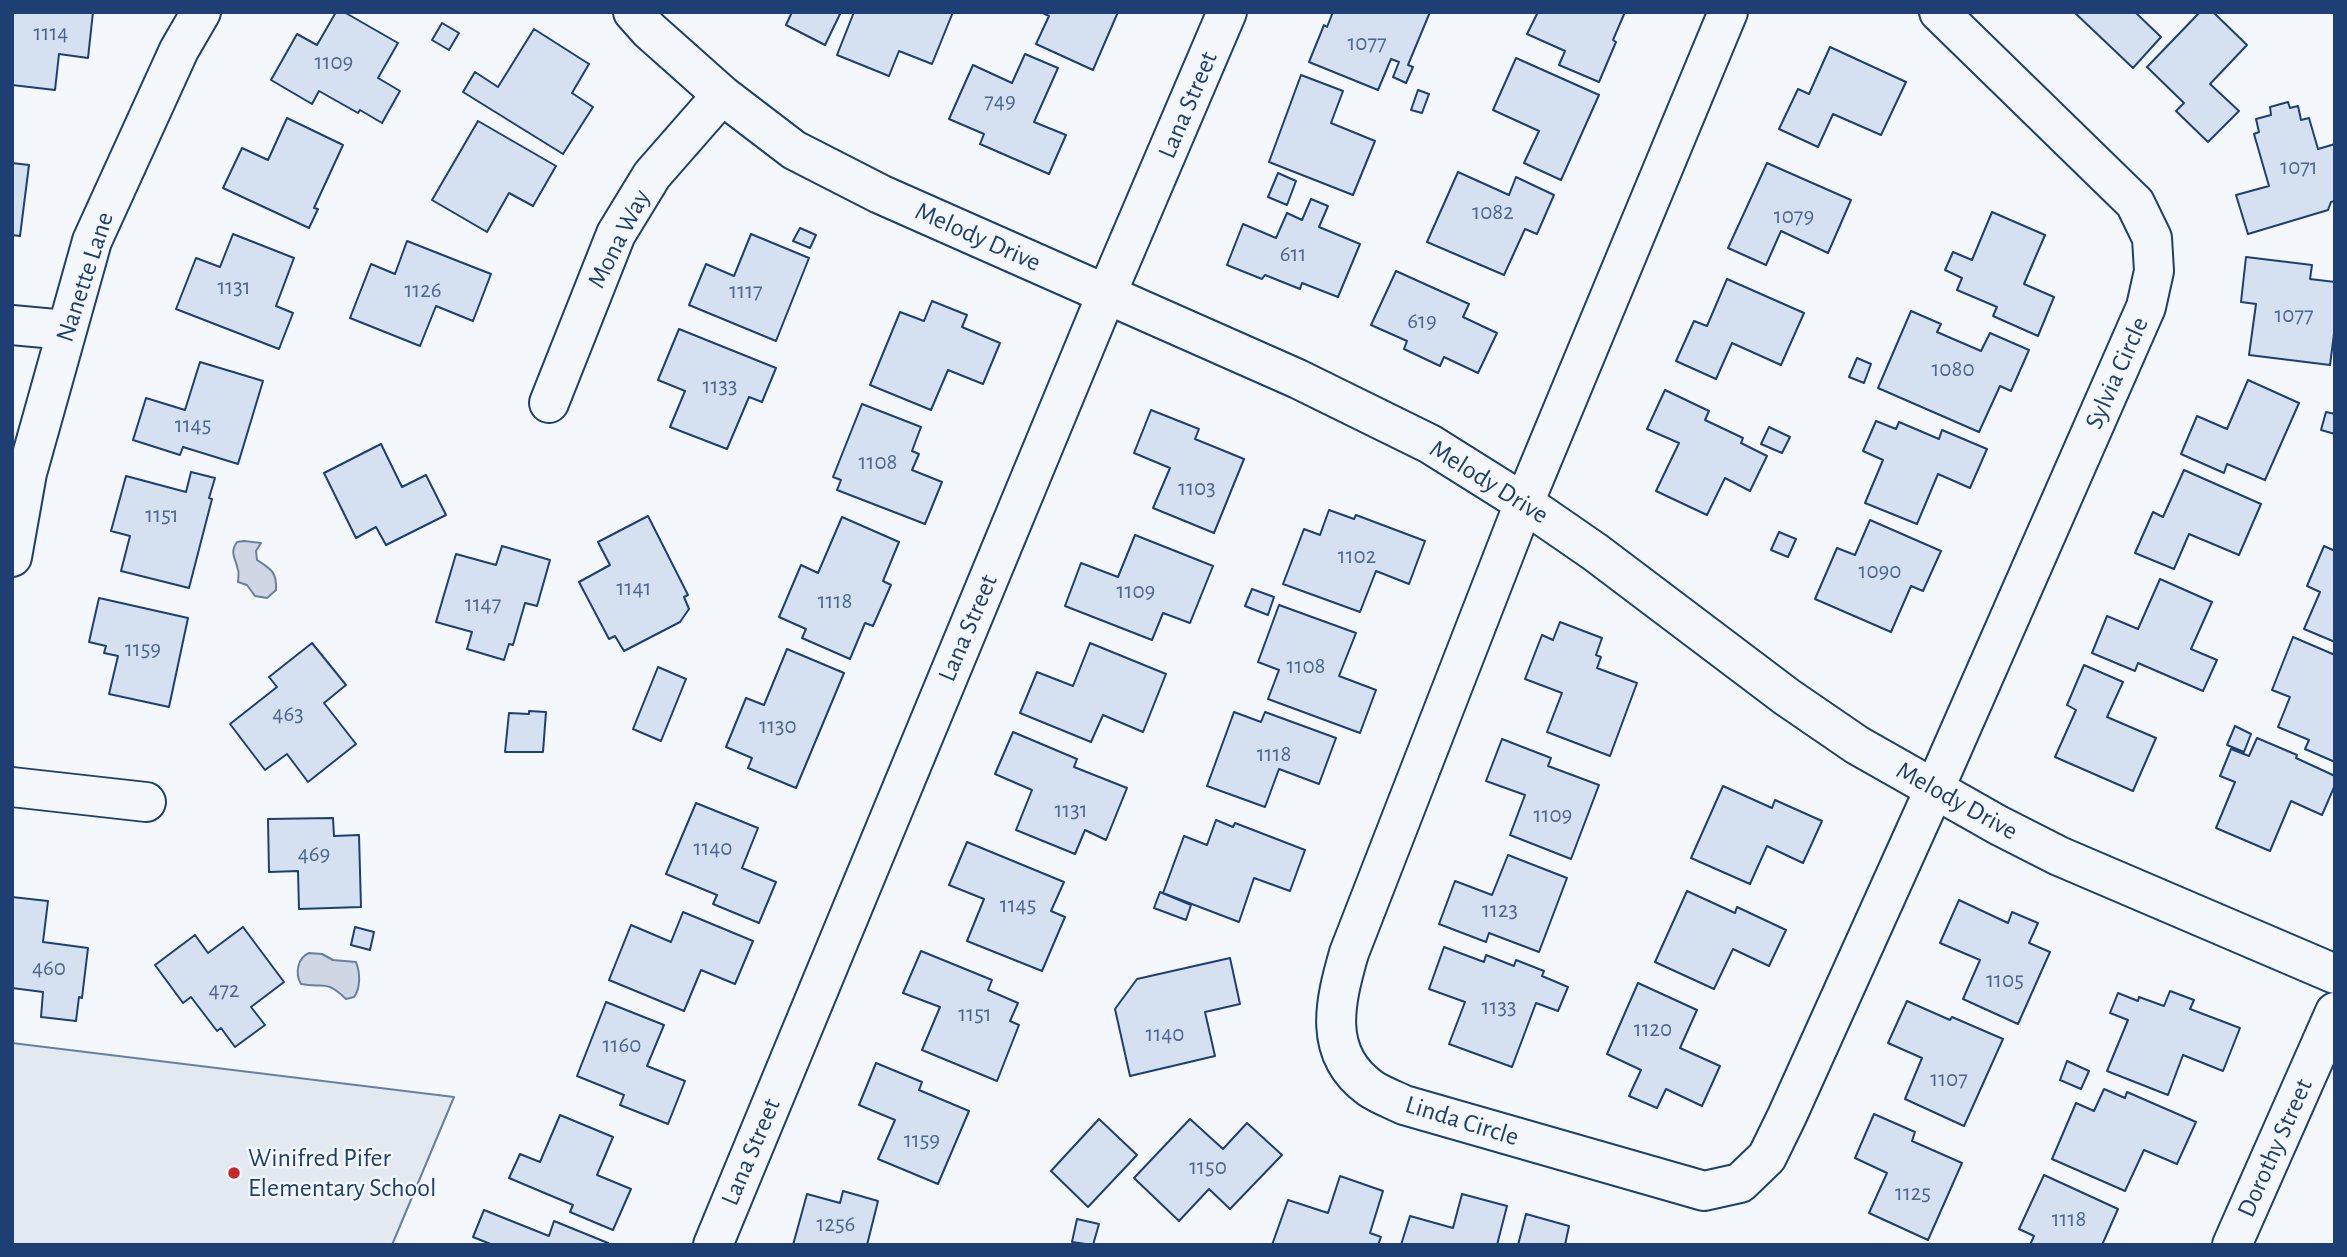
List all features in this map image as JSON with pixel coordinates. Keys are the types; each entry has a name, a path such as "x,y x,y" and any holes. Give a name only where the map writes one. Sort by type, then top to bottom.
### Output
{"street":[{"name":"Nanette Lane","path":"12,557 27,473 92,241 178,50 201,12"},
{"name":"Melody Drive","path":"633,12 649,30 722,95 794,150 880,194 1298,379 1430,444 1524,503 1595,552 1787,698 1857,745 2059,856 2335,974"},
{"name":"Lana Street","path":"713,1245 1107,293 1227,12"},
{"path":"1524,503 1728,12"},
{"name":"Sylvia Circle","path":"1934,789 2146,307 2154,271 2152,238 2135,203 1939,12"},
{"name":"Mona Way","path":"550,403 615,234 652,175 722,95"},
{"path":"12,325 66,330"},
{"name":"Linda Circle","path":"1524,503 1349,953 1338,994 1335,1032 1346,1064 1370,1088 1405,1105 1661,1181 1704,1191 1740,1183 1767,1157 1782,1127 1934,789"},
{"path":"12,786 146,802"},
{"name":"Dorothy Street","path":"2232,1245 2335,1012"}],"shaded area":[{"path":"237,542 261,543 256,551 257,560 274,575 276,590 267,598 255,596 247,585 238,582 234,549"},
{"path":"309,953 322,954 333,960 356,962 359,980 354,997 346,999 328,986 301,984 298,967"},
{"name":"Winifred Pifer Elementary School","path":"12,1043 454,1097 392,1245 12,1245"}],"building":[{"path":"12,12 93,12 88,58 59,54 55,90 12,85"},
{"path":"336,12 344,12 398,43 378,78 400,91 382,123 319,91 312,104 271,80 297,34 317,45"},
{"path":"792,12 841,12 825,45 786,25"},
{"path":"854,12 953,12 932,64 899,51 889,76 837,55"},
{"path":"1041,12 1118,12 1093,70 1036,44 1049,16"},
{"path":"1333,12 1430,12 1408,65 1413,67 1406,83 1393,77 1399,62 1391,59 1378,90 1309,62 1324,25 1327,27"},
{"path":"1533,12 1625,12 1599,82 1559,65 1565,51 1527,34 1537,14"},
{"path":"2074,12 2135,12 2161,37 2133,68"},
{"path":"2200,12 2213,12 2247,45 2210,84 2239,111 2208,142 2176,111 2184,103 2147,67"},
{"path":"442,23 459,33 449,50 432,40"},
{"path":"534,29 589,64 572,93 593,107 563,154 463,92 475,72 498,87"},
{"path":"1830,47 1906,82 1881,135 1833,114 1818,147 1779,129 1798,89 1809,94"},
{"path":"1025,54 1058,68 1034,122 1066,135 1049,174 980,144 984,134 949,119 973,65 1012,83"},
{"path":"1516,58 1599,95 1561,180 1524,163 1539,131 1493,110"},
{"path":"1301,75 1343,91 1331,123 1375,141 1353,195 1269,162"},
{"path":"1418,90 1429,94 1422,113 1411,110"},
{"path":"2288,102 2290,108 2298,106 2301,120 2309,118 2318,149 2335,144 2335,201 2331,202 2328,210 2248,234 2236,195 2269,186 2254,134 2259,132 2256,119 2271,115 2270,107"},
{"path":"287,118 343,145 314,208 318,209 309,228 223,188 242,148 268,160"},
{"path":"478,121 556,166 533,206 509,193 487,232 432,200"},
{"path":"12,163 29,165 20,236 12,235"},
{"path":"1767,163 1851,200 1828,253 1781,231 1766,265 1728,248"},
{"path":"1458,172 1509,195 1516,177 1554,195 1537,234 1525,229 1504,275 1427,242"},
{"path":"1278,173 1296,181 1287,205 1268,197"},
{"path":"1311,199 1328,206 1319,227 1360,244 1338,297 1302,283 1300,289 1265,275 1262,279 1227,265 1243,224 1276,238 1287,213 1302,220"},
{"path":"1992,212 2045,235 2024,284 2054,297 2038,336 1993,316 1997,307 1957,290 1962,278 1945,270 1953,252 1972,260"},
{"path":"800,228 816,235 810,248 793,241"},
{"path":"233,234 294,258 276,306 293,313 279,349 176,309 196,258 220,267"},
{"path":"751,234 809,258 776,341 689,305 706,264 734,276"},
{"path":"407,241 491,274 473,321 436,306 420,346 350,318 371,264 395,274"},
{"path":"2246,257 2312,265 2310,279 2335,282 2335,326 2330,365 2249,355 2256,304 2241,302"},
{"path":"1396,271 1469,304 1463,317 1497,333 1478,373 1444,357 1440,366 1404,349 1407,341 1371,325"},
{"path":"1727,279 1804,313 1781,365 1732,343 1716,379 1676,361 1694,321 1707,326"},
{"path":"932,301 967,315 962,327 1000,343 983,384 948,370 931,410 870,385 900,312 924,321"},
{"path":"1911,311 1941,324 1937,332 1981,351 1990,333 2029,350 2011,391 2000,386 1979,432 1878,388"},
{"path":"679,329 776,368 762,402 749,397 727,449 670,427 685,391 658,380"},
{"path":"1857,358 1871,364 1864,383 1849,377"},
{"path":"200,362 263,381 238,464 183,447 180,455 133,440 146,398 185,410"},
{"path":"2248,380 2299,403 2265,480 2227,464 2224,473 2181,454 2197,416 2227,429"},
{"path":"1665,390 1709,411 1705,420 1743,438 1741,443 1767,456 1750,491 1725,478 1707,515 1656,491 1679,443 1647,429"},
{"path":"862,404 921,427 912,451 919,454 912,470 942,482 925,524 837,490 841,480 833,477"},
{"path":"1151,410 1199,429 1195,439 1244,459 1214,533 1153,508 1170,468 1134,453"},
{"path":"2326,412 2335,414 2335,434 2321,430"},
{"path":"1876,421 1896,429 1899,422 1939,439 1942,430 1987,449 1970,488 1938,474 1917,524 1865,503 1883,460 1863,451"},
{"path":"1769,427 1790,437 1782,453 1761,444"},
{"path":"381,444 402,487 426,475 446,515 386,545 376,527 356,538 324,473"},
{"path":"2184,470 2261,504 2239,555 2189,534 2174,569 2135,553 2153,512 2163,517"},
{"path":"191,472 215,478 189,588 121,571 130,536 111,531 126,476 186,492"},
{"path":"1329,510 1354,519 1356,515 1425,541 1409,584 1376,571 1360,612 1283,584 1304,529 1320,535"},
{"path":"648,516 688,595 684,597 689,609 680,622 624,651 615,636 609,639 579,582 610,565 598,542"},
{"path":"842,517 899,542 883,581 891,585 873,626 865,623 850,659 802,638 806,629 779,617 801,565 818,573"},
{"path":"1870,520 1941,551 1923,591 1911,586 1891,632 1815,599 1837,548 1855,555"},
{"path":"1779,532 1796,539 1788,557 1771,550"},
{"path":"1135,535 1213,566 1190,623 1163,613 1152,640 1065,606 1081,563 1118,577"},
{"path":"502,546 550,560 537,606 525,603 513,645 509,644 504,660 467,649 472,632 436,622 456,554 496,565"},
{"path":"2324,546 2335,551 2335,642 2304,629 2320,592 2307,586"},
{"path":"2160,579 2212,602 2191,649 2217,660 2203,691 2138,663 2135,671 2092,653 2107,616 2138,629"},
{"path":"1252,589 1274,597 1268,615 1245,606"},
{"path":"99,598 188,618 169,707 109,694 118,656 104,653 106,646 89,642"},
{"path":"1279,605 1356,633 1339,676 1376,690 1360,733 1268,699 1279,670 1258,662"},
{"path":"1560,622 1602,638 1596,655 1601,657 1597,668 1637,683 1610,756 1547,732 1562,693 1525,679 1542,635 1553,640"},
{"path":"2293,637 2335,655 2335,762 2305,749 2309,740 2278,727 2290,697 2272,690"},
{"path":"312,643 346,685 324,703 356,744 308,782 287,754 265,770 230,724 277,687 269,677"},
{"path":"1090,643 1166,674 1143,732 1103,715 1091,742 1020,713 1037,672 1073,686"},
{"path":"787,649 844,673 796,788 748,768 752,758 726,747 746,698 764,705"},
{"path":"2084,665 2123,682 2107,717 2156,738 2133,791 2055,757 2076,710 2067,705"},
{"path":"658,667 686,679 661,741 633,729"},
{"path":"529,711 546,712 543,752 505,752 509,713 529,714"},
{"path":"1234,712 1261,722 1265,712 1336,738 1319,784 1279,769 1265,807 1207,786"},
{"path":"2235,726 2251,734 2244,752 2227,745"},
{"path":"1013,732 1077,759 1074,767 1127,788 1106,840 1085,830 1075,854 1016,830 1032,790 995,774"},
{"path":"2257,738 2297,755 2296,758 2335,776 2335,785 2322,815 2291,801 2270,851 2216,828 2235,782 2220,776 2231,749 2249,756"},
{"path":"1502,739 1551,758 1548,766 1599,785 1571,859 1510,835 1525,795 1486,781"},
{"path":"1723,786 1772,808 1775,800 1822,821 1803,863 1767,846 1750,884 1691,858"},
{"path":"696,803 758,828 742,868 776,882 759,923 713,904 717,895 666,874"},
{"path":"333,818 334,836 359,835 361,907 299,909 298,871 269,872 268,819"},
{"path":"1216,820 1233,827 1235,823 1305,850 1290,891 1254,878 1239,922 1163,893 1184,836 1207,845"},
{"path":"967,842 1064,882 1051,911 1065,917 1042,971 967,941 984,899 949,885"},
{"path":"1508,855 1567,878 1539,952 1489,933 1486,942 1439,924 1455,881 1492,895"},
{"path":"1687,891 1735,913 1737,907 1786,930 1769,966 1733,949 1714,989 1655,962"},
{"path":"1160,892 1191,905 1186,920 1154,908"},
{"path":"12,897 48,901 43,942 88,948 82,998 79,997 76,1021 41,1017 43,992 12,988"},
{"path":"1959,900 2008,923 2012,912 2038,923 2029,943 2050,952 2018,1024 1963,999 1980,960 1940,943"},
{"path":"683,912 753,941 735,984 701,970 684,1011 609,980 631,925 671,942"},
{"path":"243,927 284,982 251,1007 265,1025 235,1047 221,1028 217,1031 191,997 183,1003 155,965 195,935 208,953"},
{"path":"355,927 374,932 370,950 351,945"},
{"path":"1444,947 1484,962 1486,955 1514,966 1516,960 1544,971 1542,976 1568,987 1558,1011 1536,1003 1512,1067 1449,1044 1465,1002 1429,989"},
{"path":"921,951 992,980 988,990 1018,1003 1010,1021 1019,1025 997,1081 922,1050 940,1007 903,993"},
{"path":"1230,958 1240,1004 1205,1012 1215,1056 1130,1076 1115,1009 1137,979"},
{"path":"1638,983 1697,1010 1680,1048 1720,1066 1702,1106 1666,1089 1657,1108 1629,1096 1641,1070 1607,1054"},
{"path":"2170,991 2194,1000 2190,1009 2240,1028 2223,1071 2183,1055 2168,1095 2107,1071 2128,1020 2110,1013 2118,993 2138,1001 2139,997 2164,1006"},
{"path":"1907,1001 2003,1039 1964,1126 1905,1099 1922,1058 1888,1043"},
{"path":"606,1002 664,1025 647,1066 685,1081 668,1124 620,1105 624,1095 577,1076"},
{"path":"2067,1061 2089,1071 2081,1089 2060,1080"},
{"path":"876,1063 922,1082 919,1090 969,1111 938,1184 878,1159 895,1120 859,1105"},
{"path":"2104,1089 2125,1098 2127,1092 2196,1122 2177,1164 2144,1150 2125,1191 2052,1159 2076,1103 2094,1111"},
{"path":"1874,1114 1915,1132 1912,1141 1962,1163 1928,1240 1869,1213 1887,1173 1855,1158"},
{"path":"560,1115 613,1137 597,1175 631,1189 613,1230 570,1212 573,1205 509,1178 520,1154 540,1162"},
{"path":"1099,1119 1137,1155 1088,1207 1051,1171"},
{"path":"1190,1119 1223,1149 1247,1123 1282,1155 1230,1209 1209,1189 1179,1221 1134,1178"},
{"path":"2044,1175 2118,1209 2102,1245 2030,1245 2034,1236 2019,1229"},
{"path":"1340,1176 1383,1191 1370,1233 1381,1237 1378,1245 1272,1245 1288,1200 1328,1213"},
{"path":"843,1191 878,1201 867,1245 793,1245 807,1194 840,1203"},
{"path":"1462,1194 1507,1206 1497,1245 1401,1245 1410,1216 1453,1228"},
{"path":"484,1210 549,1236 554,1221 608,1243 493,1245 473,1237"},
{"path":"1526,1214 1569,1226 1565,1245 1518,1245"},
{"path":"1077,1219 1099,1224 1093,1245 1072,1242"}],"place":[{"name":"Winifred Pifer Elementary School","path":"234,1173"}]}
